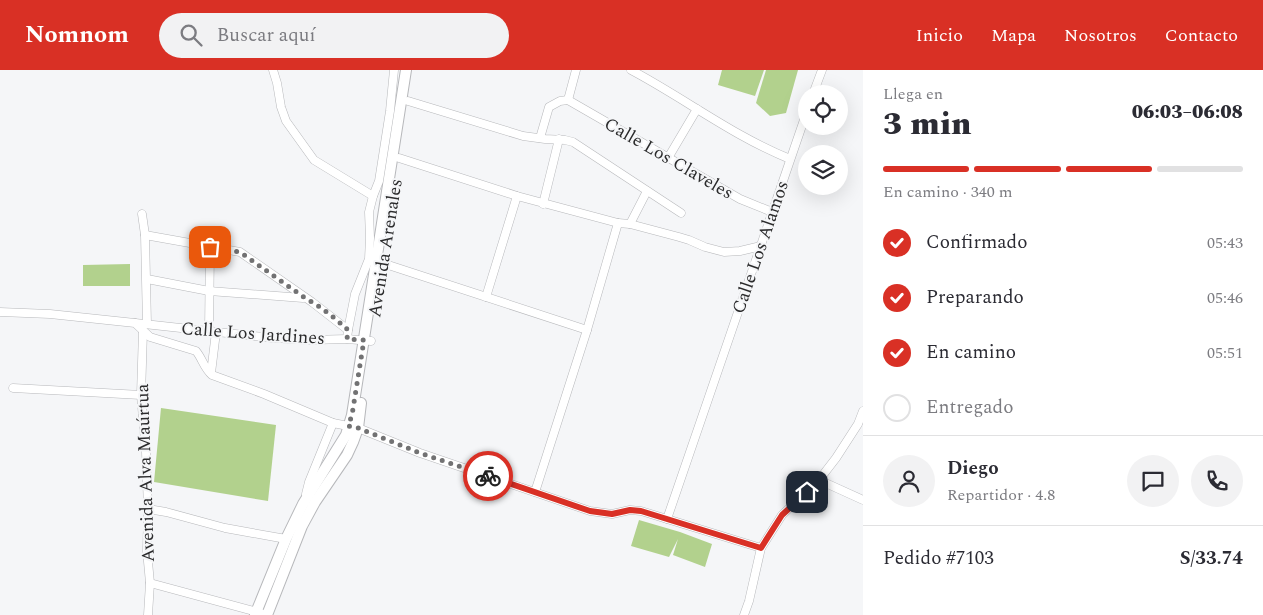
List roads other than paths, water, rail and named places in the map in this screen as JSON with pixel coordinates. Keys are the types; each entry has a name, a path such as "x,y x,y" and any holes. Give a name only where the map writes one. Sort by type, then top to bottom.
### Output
{"main road":[{"path":"380,263 406,70"},
{"name":"Avenida Arenales","path":"261,614 302,526 315,502 347,455 353,442 353,427 413,70"},
{"path":"261,614 286,539 303,504 346,435 353,427"}],"street":[{"path":"273,70 286,121 314,160 373,196"},
{"path":"347,339 355,294 368,259 370,212 373,196 379,181 390,111 394,70"},
{"path":"540,138 549,107 560,101 568,100 576,70"},
{"path":"631,70 730,129 790,160"},
{"path":"817,85 822,70"},
{"path":"408,100 523,136 573,142 681,213"},
{"name":"Calle Los Claveles","path":"568,100 740,199 772,212"},
{"path":"668,158 697,109"},
{"name":"Calle Los Alamos","path":"667,519 799,135"},
{"path":"543,204 559,140"},
{"path":"399,158 543,204 618,223 630,224 689,240 724,252 740,251 761,246"},
{"path":"630,224 646,191"},
{"path":"486,297 517,196"},
{"name":"Avenida Alva Maúrtua","path":"142,214 145,235 146,279 141,395 148,509 147,551 150,583 148,615"},
{"path":"535,492 587,330 618,223"},
{"path":"145,235 240,252 312,302 348,330"},
{"path":"210,247 209,291 212,332 210,373"},
{"path":"380,263 587,330"},
{"path":"146,279 209,291 305,298"},
{"name":"Calle Los Jardines","path":"0,312 50,314 135,323 145,328 273,338 368,341"},
{"path":"145,328 150,337 196,351 210,373 333,423 353,427 420,453 590,511 612,514 630,510 641,511 761,548"},
{"path":"13,388 141,395"},
{"path":"744,615 761,548 782,515 819,480 858,424 863,411"},
{"path":"303,504 333,423"},
{"path":"819,480 863,500"},
{"path":"148,509 225,528 286,539"},
{"path":"150,583 261,614"}]}
